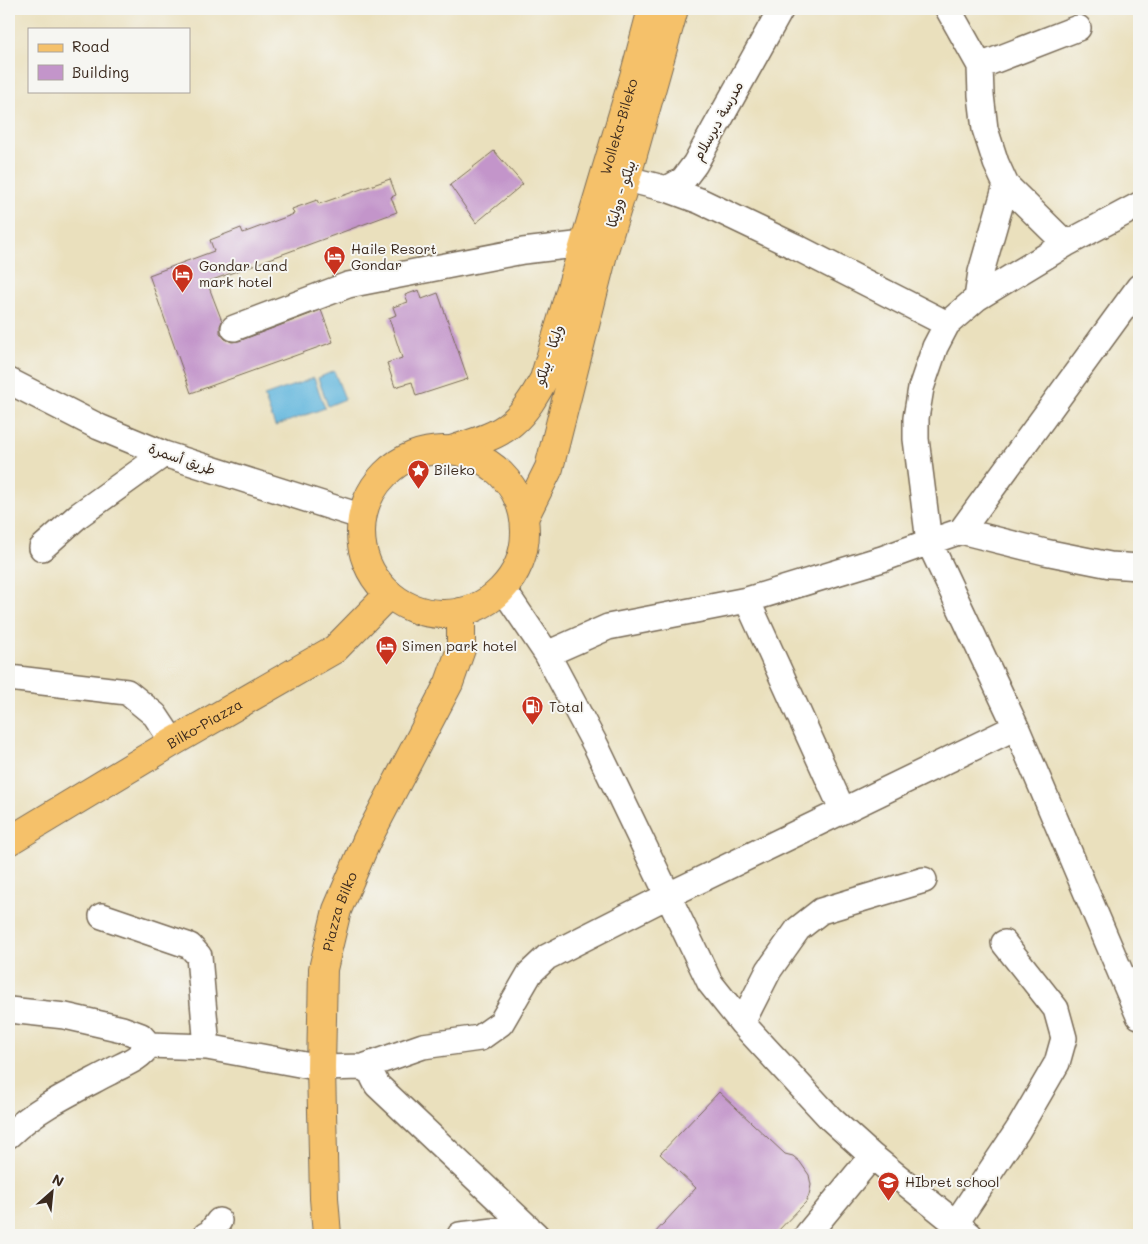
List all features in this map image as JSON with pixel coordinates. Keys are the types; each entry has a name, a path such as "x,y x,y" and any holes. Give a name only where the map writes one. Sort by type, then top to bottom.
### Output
{"main road":[{"name":"Wolleka-Bileko","path":"616,176 652,9"},
{"name":"بيلكو - ووليكا","path":"524,518 549,468 570,379 594,247 616,176 674,9"},
{"name":"وليكا - بيلكو","path":"452,450 486,438 512,424 532,400 544,379 594,247"},
{"path":"452,450 477,457 499,472 516,493 524,518 525,544 518,568 503,589 484,604 461,612 440,614 419,610 389,594 376,581 368,565 362,541 362,516 370,494 385,474 398,464 427,452 452,450"},
{"name":"Bilko-Piazza","path":"9,841 173,742 335,649 389,594"},
{"name":"Piazza Bilko","path":"327,1235 324,1198 321,1068 323,969 336,910 367,840 449,683 461,649 461,612"}],"street":[{"name":"مدرسة دبرسلام","path":"667,189 683,180 695,164 781,9"},
{"path":"948,9 980,66 985,129 996,163 1006,185 1066,244"},
{"path":"980,66 1078,28"},
{"path":"616,176 667,189 700,201 794,246 947,324"},
{"path":"977,298 981,272 1006,185"},
{"path":"1139,205 1066,244 977,298 947,324 935,347 924,379 916,418 916,439 929,542 1016,728 1139,1016"},
{"path":"234,328 348,285 523,251 594,247"},
{"path":"961,531 1139,287"},
{"name":"طريق أسمرة","path":"9,381 100,427 164,454 362,516"},
{"path":"42,548 79,515 164,454"},
{"path":"547,654 608,627 747,600 882,559 961,531 1045,552 1110,565 1139,567"},
{"path":"503,589 547,654 596,746 710,983 742,1023 832,1119 872,1156 963,1229 1056,1063 1064,1038 1056,1009 1004,943"},
{"path":"747,600 844,811"},
{"path":"9,678 127,692 155,715 173,742"},
{"path":"9,1135 39,1110 110,1071 137,1059 149,1046 207,1047 321,1068 363,1067 423,1046 480,1038 501,1023 530,974 547,957 1016,728"},
{"path":"742,1023 769,970 798,930 821,910 924,880"},
{"path":"102,916 190,946 195,951 199,956 200,962 207,1047"},
{"path":"9,1010 65,1016 122,1029 141,1036 149,1046"},
{"path":"363,1067 370,1073 384,1092 532,1231"},
{"path":"806,1235 872,1156"},
{"path":"460,1235 532,1231"}],"water":[{"path":"334,371 345,399 328,406 318,378"},
{"path":"314,378 325,408 275,426 264,396"}],"building":[{"path":"494,151 523,184 476,223 450,185"},
{"name":"Gondar Land mark hotel","path":"390,179 396,195 391,197 397,212 207,282 222,321 220,333 225,339 232,342 239,341 321,310 333,342 191,393 149,275 214,251 210,240 241,228 243,233 294,214 292,209 317,200 319,204"},
{"path":"419,290 422,299 438,293 468,379 416,396 412,382 395,387 387,363 402,358 389,318 396,315 393,307 408,302 405,295"},
{"path":"719,1092 785,1154 793,1156 800,1162 809,1175 811,1185 806,1202 774,1235 653,1235 696,1188 660,1154"}],"place":[{"name":"Haile Resort Gondar","path":"335,276"},
{"name":"Gondar Land mark hotel","path":"183,293"},
{"name":"Bileko","path":"418,489"},
{"name":"Simen park hotel","path":"386,665"},
{"name":"Total","path":"533,726"},
{"name":"HIbret school","path":"889,1201"}]}
